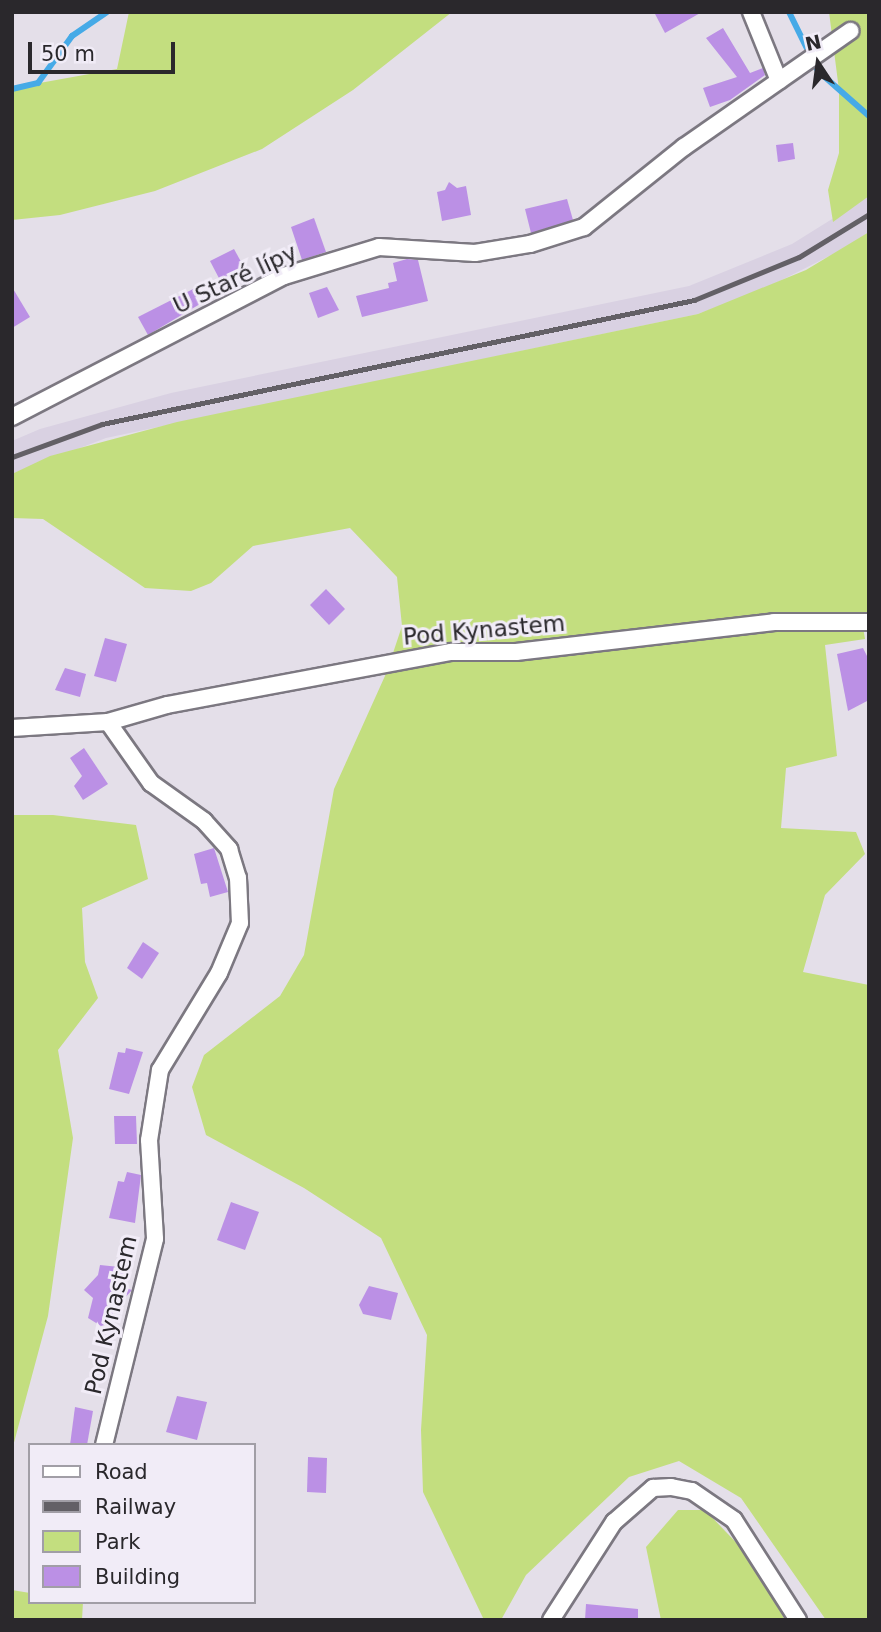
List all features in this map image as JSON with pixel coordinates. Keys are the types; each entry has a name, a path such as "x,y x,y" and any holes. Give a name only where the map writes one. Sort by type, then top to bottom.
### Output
{"street":[{"path":"751,12 779,81"},
{"name":"U Staré lípy","path":"12,417 284,276 379,247 475,253 530,244 584,227 684,148 850,31"},
{"name":"Pod Kynastem","path":"12,728 108,722 167,705 452,652 516,652 774,622 869,622"},
{"name":"Pod Kynastem","path":"104,1443 155,1239 149,1140 160,1070 219,972 240,923 238,878 229,849 204,821 150,783 108,722"},
{"path":"551,1620 614,1522 653,1488 671,1487 692,1491 734,1520 799,1620"}],"shaded area":[{"path":"869,196 869,232 849,246 762,290 698,314 106,438 12,474 12,441 40,429 171,393 689,286 792,244"}],"green space":[{"path":"129,12 452,12 353,90 262,149 155,191 60,215 12,220 12,88 117,69"},
{"path":"829,12 869,12 869,196 833,222 828,190 839,153 839,90"},
{"path":"869,232 869,615 393,653 402,626 397,577 350,528 253,546 211,583 191,591 145,588 43,519 12,518 12,474 50,456 177,422 698,314 806,270"},
{"path":"863,627 865,639 825,645 837,756 786,768 781,828 856,832 865,854 825,895 803,972 869,985 869,1620 826,1620 741,1498 679,1461 629,1477 526,1575 501,1620 484,1620 423,1492 421,1430 427,1335 381,1238 304,1188 206,1135 192,1087 204,1055 280,996 304,955 334,789 389,667 778,629"},
{"path":"12,815 53,815 136,825 148,879 82,908 85,962 98,998 58,1050 73,1138 48,1316 12,1450"},
{"path":"678,1510 705,1510 749,1556 785,1620 661,1620 646,1547"},
{"path":"12,1590 28,1593 28,1604 83,1604 82,1620 12,1620"}],"building":[{"path":"654,12 702,12 665,33"},
{"path":"723,28 750,73 763,68 765,75 730,100 710,107 703,88 737,77 706,38"},
{"path":"793,143 795,159 778,162 776,145"},
{"path":"449,182 457,188 466,186 471,215 442,221 437,192 445,190"},
{"path":"567,199 573,220 531,233 525,209"},
{"path":"314,218 326,252 302,260 291,227"},
{"path":"234,249 245,269 222,284 210,261"},
{"path":"407,259 418,260 428,301 362,317 356,296 389,288 388,283 397,281 393,263"},
{"path":"203,284 210,298 148,335 138,317"},
{"path":"12,287 30,317 12,328"},
{"path":"327,287 339,310 318,318 309,293"},
{"path":"326,589 345,609 329,625 310,605"},
{"path":"105,638 127,644 116,682 94,676"},
{"path":"863,648 869,660 869,700 848,711 837,654"},
{"path":"65,668 86,674 80,697 55,690"},
{"path":"84,748 108,784 83,800 74,786 82,776 70,758"},
{"path":"214,848 228,892 210,897 207,883 201,884 194,854"},
{"path":"143,942 159,953 142,979 127,968"},
{"path":"126,1048 143,1052 129,1094 109,1089 118,1052 125,1053"},
{"path":"114,1116 136,1116 137,1144 115,1144"},
{"path":"127,1172 141,1175 135,1223 109,1218 118,1181 124,1182"},
{"path":"231,1202 259,1212 245,1250 217,1240"},
{"path":"100,1265 129,1268 125,1288 132,1290 114,1310 110,1323 101,1326 88,1318 93,1298 84,1290 98,1275"},
{"path":"369,1286 398,1293 391,1320 363,1314 359,1305"},
{"path":"177,1396 207,1402 197,1440 166,1432"},
{"path":"75,1407 93,1411 87,1443 70,1443"},
{"path":"308,1457 327,1458 326,1493 307,1492"},
{"path":"586,1604 638,1609 638,1620 585,1620"}],"waterway":[{"path":"12,89 38,83 72,36 107,12"},
{"path":"789,12 818,71 869,116"}],"railway":[{"path":"12,457 102,424 694,300 799,257 869,214"}]}
